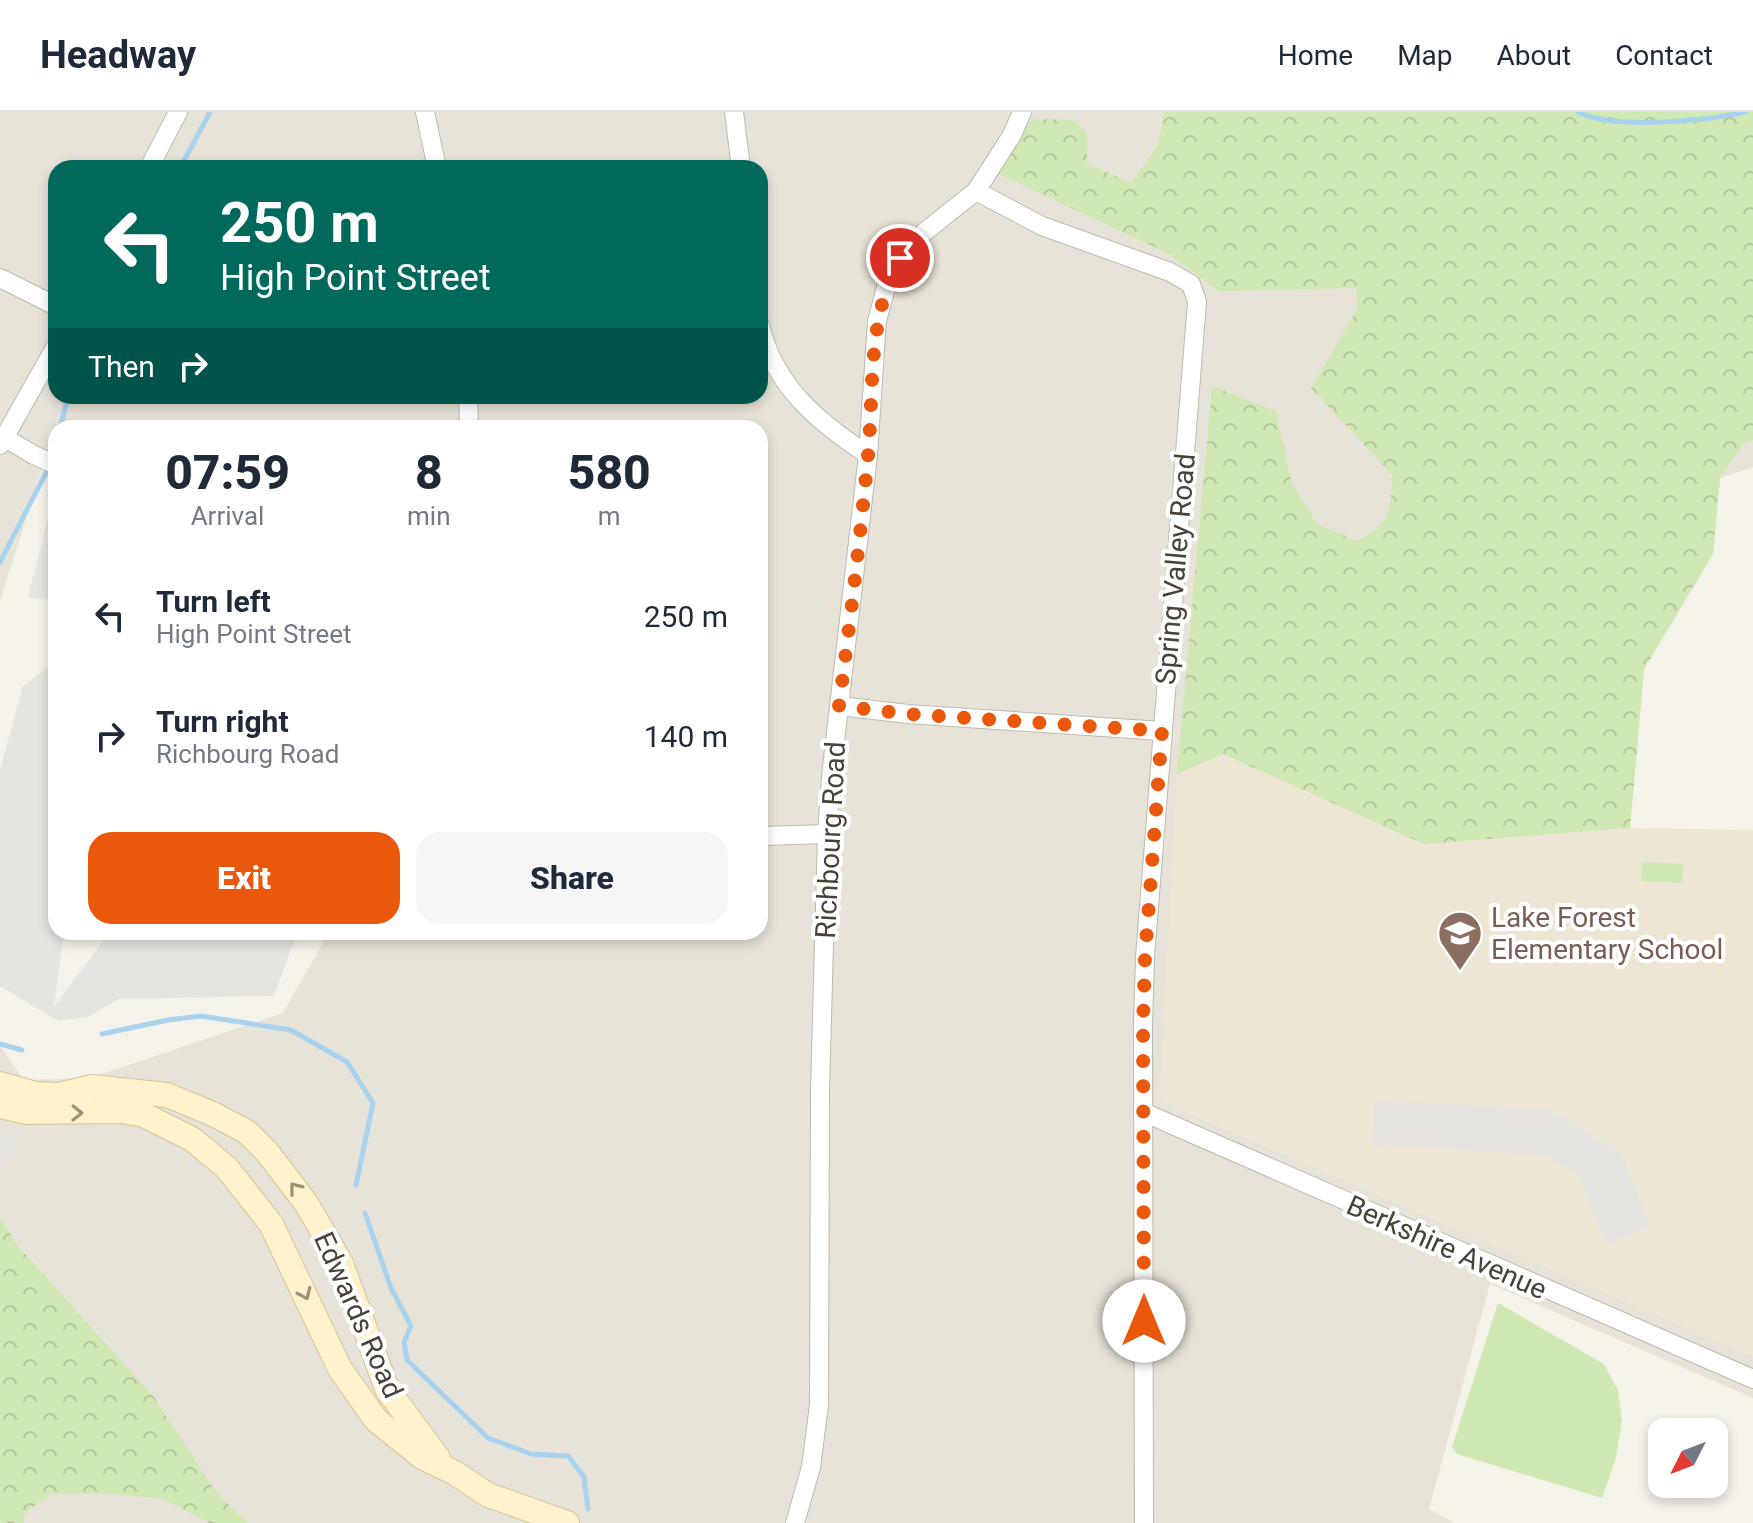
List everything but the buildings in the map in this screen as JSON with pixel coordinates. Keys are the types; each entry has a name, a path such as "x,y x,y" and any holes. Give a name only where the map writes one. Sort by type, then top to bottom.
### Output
{"street":[{"path":"153,160 178,112"},
{"path":"425,112 435,160"},
{"path":"734,112 740,160"},
{"name":"Richbourg Road","path":"795,1523 811,1467 819,1405 820,1091 827,834 868,455 877,321 888,280 900,258 917,238 976,191 1012,135 1022,112"},
{"name":"Spring Valley Road","path":"976,191 1042,226 1186,279 1195,290 1197,327 1145,957 1144,1523"},
{"path":"0,278 48,302"},
{"path":"768,351 791,391 827,428 868,455"},
{"path":"48,360 2,441 48,461"},
{"path":"839,706 908,714 1162,731"},
{"path":"768,836 827,834"},
{"name":"Edwards Road","path":"0,1084 36,1094 59,1095 92,1087 167,1095 247,1132 267,1152 306,1203 341,1263 387,1389 433,1452 455,1473"},
{"name":"Edwards Road","path":"0,1106 27,1112 121,1111 144,1115 175,1129 210,1153 243,1184 271,1224 340,1369 361,1401 394,1436 422,1457 455,1473 488,1495 567,1523"},
{"name":"Berkshire Avenue","path":"1143,1112 1753,1379"}],"shaded area":[{"path":"0,112 1753,112 1753,467 1720,478 1713,554 1644,669 1630,828 1424,844 1159,1100 1753,1356 1753,1398 1490,1284 1429,1509 1454,1523 0,1523 0,1046 24,1080 90,1078 283,1013 324,940 768,940 768,420 48,420 48,468 42,468 0,601"},
{"path":"48,519 48,601 28,597"},
{"path":"48,667 48,940 63,940 54,1006 104,940 294,940 274,996 119,999 88,1017 58,1021 0,986 0,770 23,686"},
{"name":"Lake Forest Elementary School","path":"1223,753 1424,844 1630,828 1753,830 1753,1356 1159,1100 1177,774"},
{"path":"1375,1101 1546,1108 1622,1154 1650,1227 1606,1244 1577,1173 1543,1155 1372,1145"},
{"path":"6,1129 20,1149 0,1165 0,1132"}],"green space":[{"path":"1164,112 1753,112 1753,440 1744,443 1720,478 1713,554 1644,669 1630,828 1424,844 1223,754 1177,774 1212,386 1276,411 1291,481 1316,523 1357,541 1368,535 1387,515 1392,475 1311,388 1358,308 1356,288 1219,291 1167,253 997,173 1032,119 1073,120 1087,133 1087,164 1132,183 1158,145"},
{"path":"1642,862 1683,864 1682,883 1641,881"},
{"path":"0,1218 17,1245 154,1397 215,1491 247,1523 210,1523 163,1499 115,1494 50,1494 24,1514 24,1523 0,1523"},
{"path":"1498,1303 1604,1364 1618,1390 1622,1420 1616,1458 1602,1498 1457,1454 1452,1447"}],"waterway":[{"path":"184,160 210,112"},
{"path":"1578,112 1594,118 1636,122 1684,121 1745,112"},
{"path":"62,420 66,404"},
{"path":"0,562 48,469"},
{"path":"102,1034 201,1016 291,1030 347,1062 373,1103 356,1185"},
{"path":"0,1044 22,1050"},
{"path":"365,1213 391,1288 411,1326 404,1342 407,1360 488,1438 531,1454 568,1456 584,1477 588,1509"}],"place":[{"name":"Lake Forest Elementary School","path":"1460,972"}],"route":[{"path":"900,258 888,280 877,321 868,455 839,706 908,714 1162,731 1145,957 1144,1321"}]}
